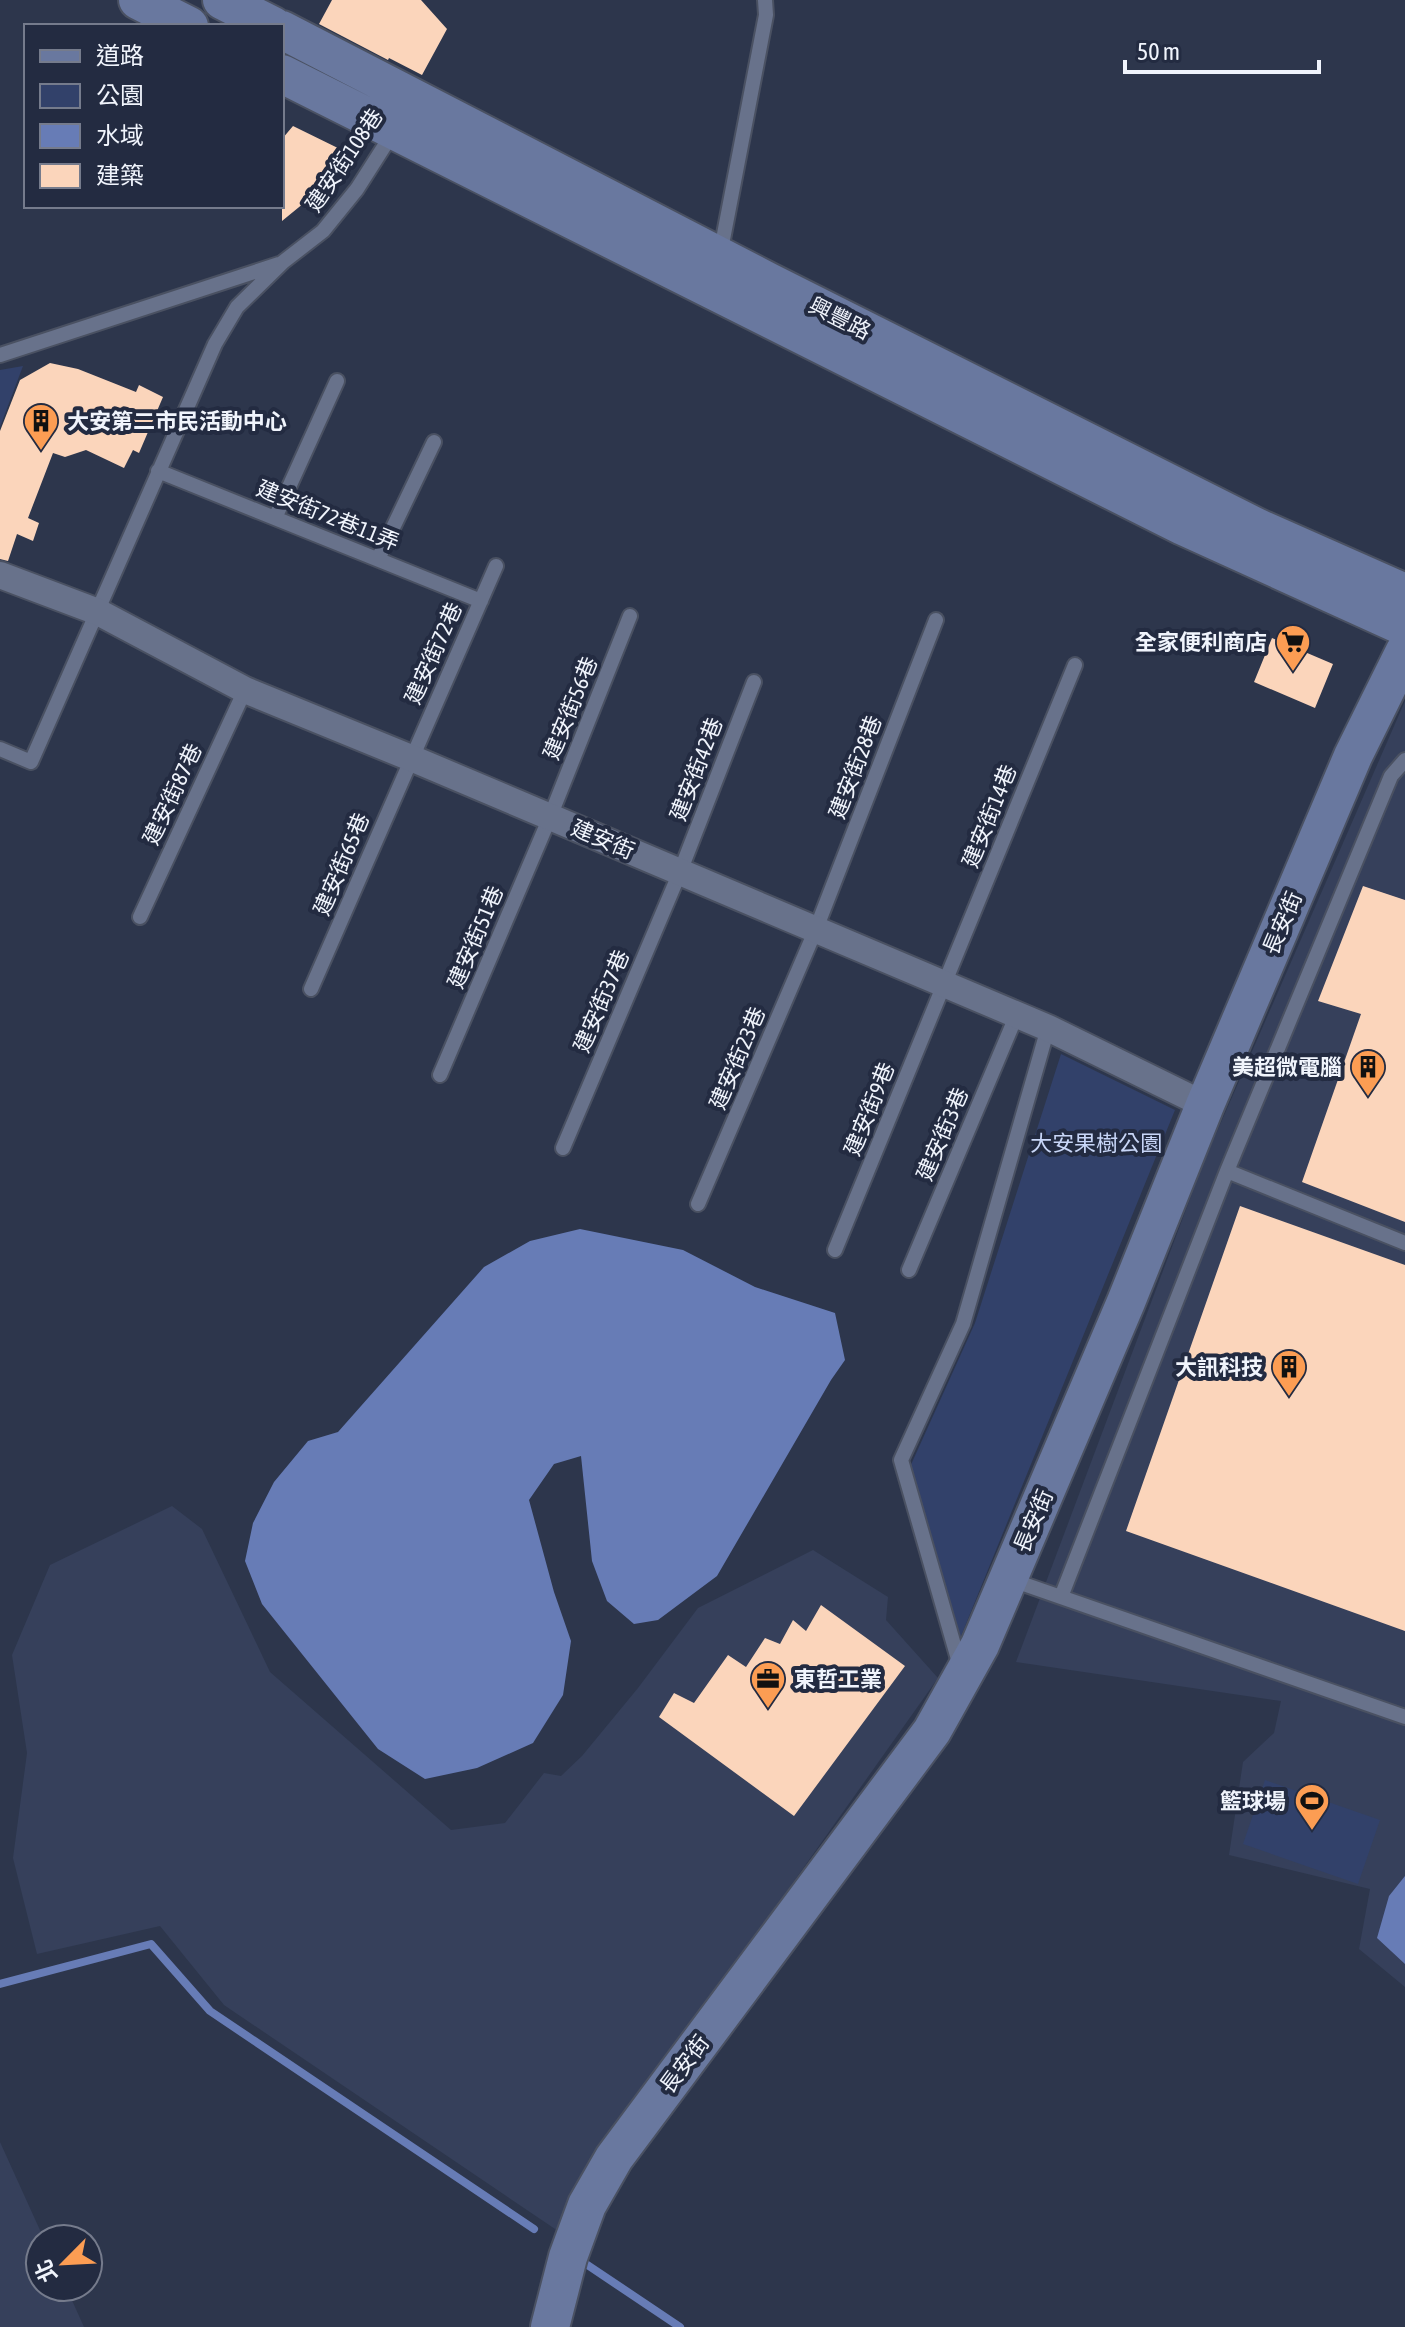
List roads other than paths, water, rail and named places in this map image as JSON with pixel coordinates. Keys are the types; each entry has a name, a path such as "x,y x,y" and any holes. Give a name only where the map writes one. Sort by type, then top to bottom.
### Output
{"main road":[{"path":"138,0 185,24"},
{"path":"222,0 269,24"},
{"name":"興豐路","path":"284,31 402,113 1183,526 1405,627"},
{"name":"興豐路","path":"284,75 402,113 720,257 1258,528 1405,593"},
{"name":"長安街","path":"550,2327 568,2257 582,2218 614,2158 932,1731 980,1645 1353,756 1405,651"}],"street":[{"name":"建安街","path":"0,575 98,612 245,690 1017,1014 1205,1105"}],"lane":[{"path":"720,257 766,15 765,0"},
{"name":"建安街108巷","path":"0,749 31,762 215,344 237,307 283,262 323,231 357,189 402,113"},
{"path":"0,355 283,262"},
{"path":"275,518 337,381"},
{"path":"378,559 434,442"},
{"name":"建安街72巷11弄","path":"158,471 481,601"},
{"name":"建安街72巷","path":"411,758 496,566"},
{"name":"建安街56巷","path":"550,817 630,616"},
{"name":"建安街28巷","path":"816,929 936,620"},
{"name":"建安街14巷","path":"944,984 1075,665"},
{"name":"建安街42巷","path":"680,872 754,682"},
{"name":"建安街87巷","path":"140,917 245,690"},
{"name":"建安街65巷","path":"311,989 411,758"},
{"path":"1061,1597 1227,1171 1391,776 1405,760"},
{"name":"建安街51巷","path":"440,1075 550,817"},
{"name":"建安街37巷","path":"563,1148 680,872"},
{"name":"建安街23巷","path":"698,1204 816,929"},
{"name":"建安街9巷","path":"835,1250 944,984"},
{"name":"建安街3巷","path":"909,1270 1017,1014"},
{"path":"963,1675 901,1460 963,1324 1048,1028"},
{"path":"1227,1171 1405,1243"},
{"path":"1008,1579 1405,1717"}],"water":[{"path":"580,1229 683,1250 755,1287 835,1313 845,1360 717,1576 658,1620 634,1624 607,1601 592,1561 581,1456 554,1464 529,1500 571,1641 563,1695 533,1743 477,1768 425,1779 378,1749 262,1604 245,1561 253,1523 274,1482 308,1441 338,1432 484,1267 530,1241"},
{"path":"1405,1876 1405,1964 1377,1938 1389,1896"}],"waterway":[{"path":"0,1984 151,1944 210,2011 534,2229"},
{"path":"586,2264 680,2327"}],"place":[{"name":"大安第二市民活動中心","path":"41,452"},
{"name":"全家便利商店","path":"1293,673"},
{"name":"美超微電腦","path":"1368,1098"},
{"name":"大訊科技","path":"1289,1398"},
{"name":"東哲工業","path":"768,1710"},
{"name":"籃球場","path":"1312,1832"}],"park label":[{"name":"大安果樹公園","path":"1096,1143"}]}
